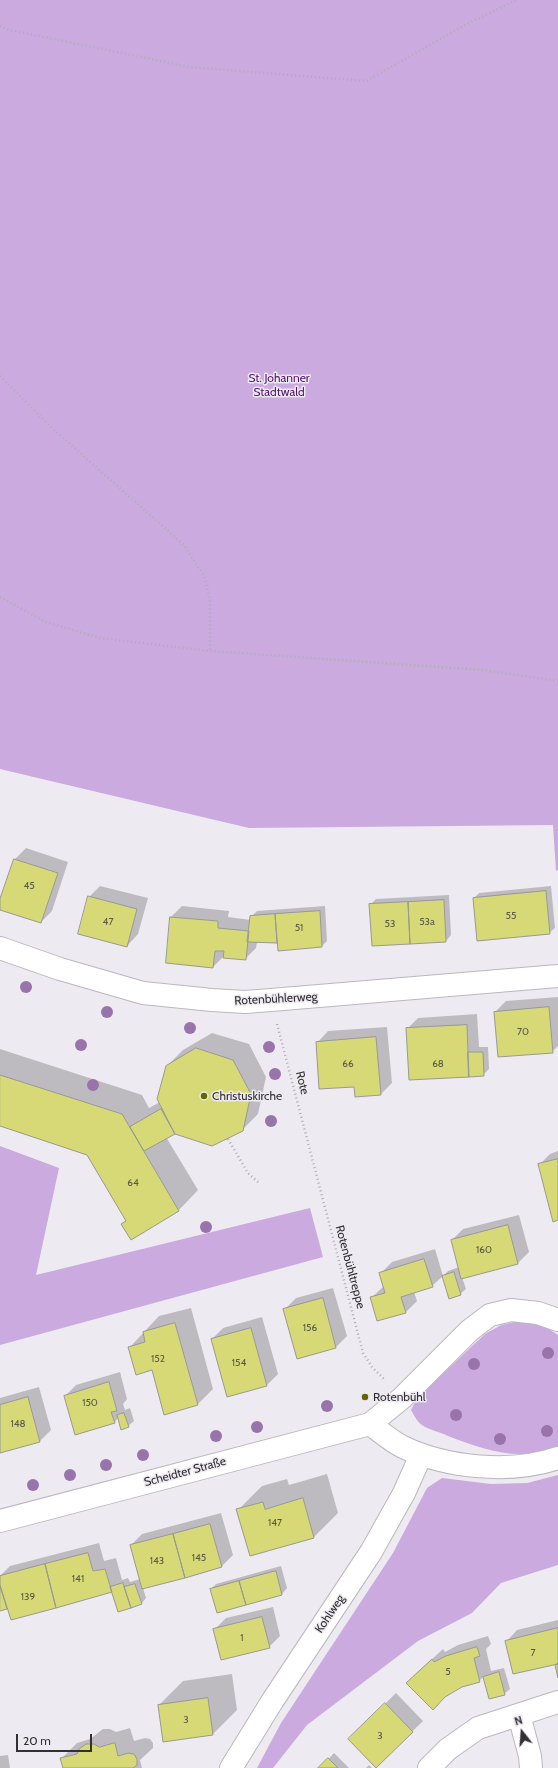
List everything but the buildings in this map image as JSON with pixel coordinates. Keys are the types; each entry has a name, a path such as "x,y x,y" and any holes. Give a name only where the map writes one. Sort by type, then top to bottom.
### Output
{"street":[{"name":"Rotenbühlerweg","path":"0,948 60,969 144,993 245,1002 558,976"},
{"name":"Scheidter Straße","path":"0,1521 370,1424 402,1398 470,1330 490,1315 511,1310 538,1313 558,1320"},
{"path":"370,1424 401,1446 421,1455 472,1466 507,1468 542,1464 558,1458"},
{"name":"Kohlweg","path":"231,1768 273,1700 371,1552 404,1493 421,1455"},
{"path":"429,1768 448,1749 478,1728 558,1702"},
{"path":"519,1715 530,1756 531,1768"}],"path":[{"path":"0,26 10,30 189,67 366,80 465,25 516,0"},
{"path":"0,376 52,428 184,546 204,576 210,599 210,651"},
{"path":"0,597 46,622 100,638 210,651 483,670 558,681"},
{"name":"Rote","path":"271,1000 315,1170"},
{"path":"228,1139 248,1173 260,1184"},
{"name":"Rotenbühltreppe","path":"315,1170 363,1353 372,1367"}],"green space":[{"name":"St. Johanner Stadtwald","path":"0,0 558,0 558,870 556,871 553,825 249,828 0,769"},
{"path":"0,1146 59,1168 36,1275 310,1208 323,1257 0,1345"},
{"path":"519,1321 546,1327 558,1335 558,1446 530,1454 503,1453 475,1446 428,1428 416,1419 411,1410 417,1398 485,1334 501,1325"},
{"path":"558,1475 558,1565 501,1583 472,1613 418,1641 307,1725 273,1768 257,1768 281,1723 393,1553 427,1488 442,1478 491,1484 527,1483"}],"place":[{"name":"Christuskirche","path":"204,1096"},
{"name":"Rotenbühl","path":"365,1397"}]}
